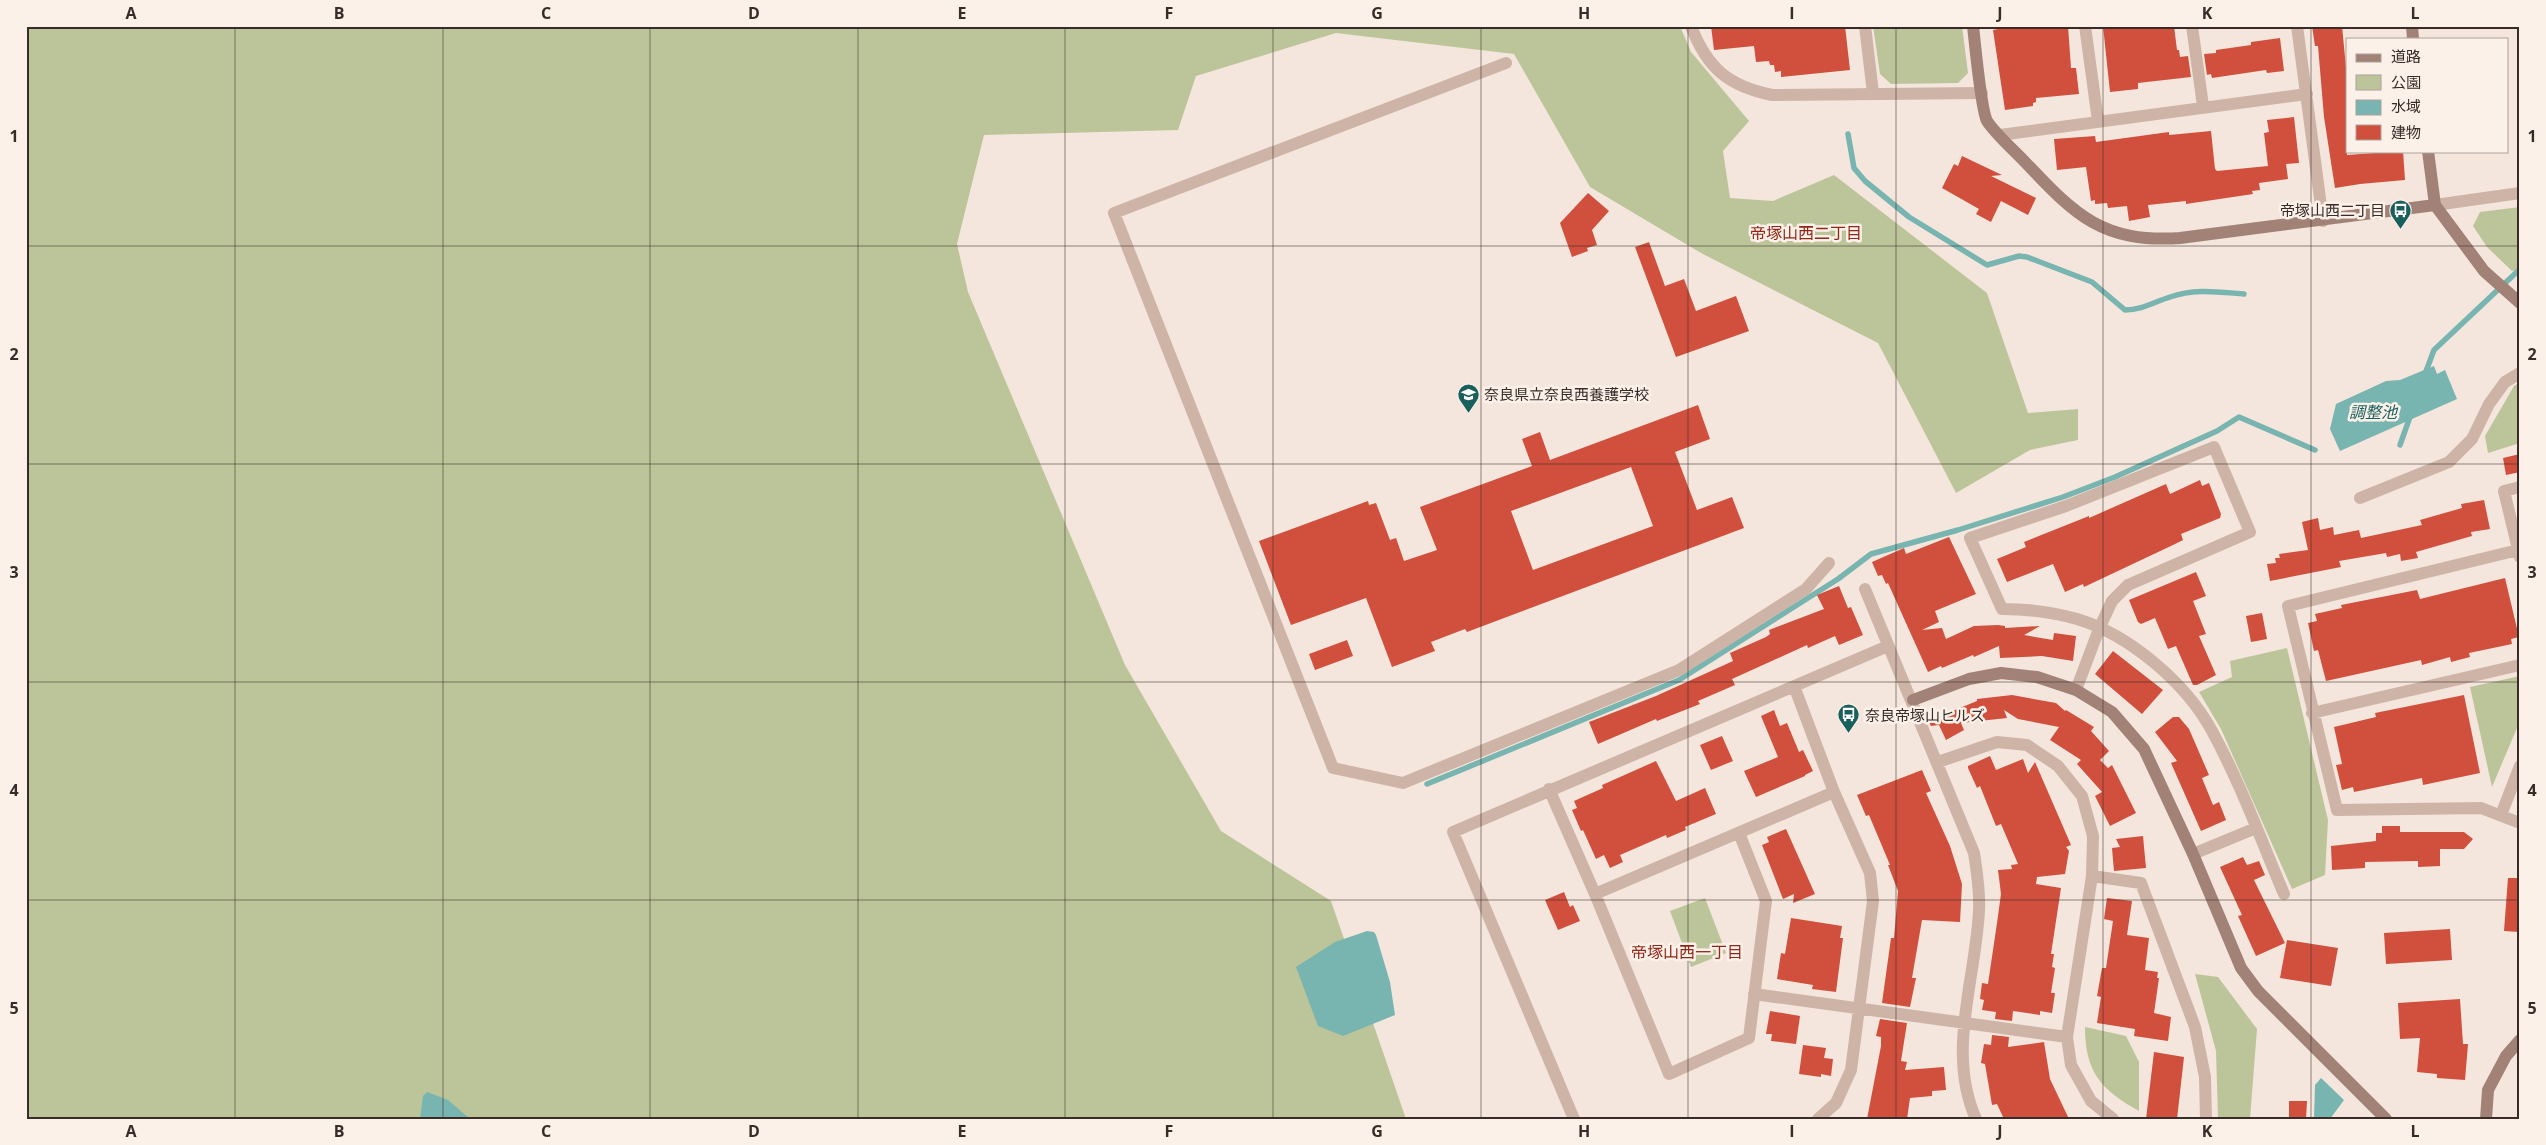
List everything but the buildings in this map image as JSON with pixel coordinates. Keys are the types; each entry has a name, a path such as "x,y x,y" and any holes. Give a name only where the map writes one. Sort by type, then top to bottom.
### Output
{"street":[{"path":"1691,26 1698,45 1714,68 1729,81 1749,90 1772,95 1982,93"},
{"path":"1865,26 1873,93"},
{"path":"1973,26 1986,120 2062,201 2096,225 2128,238 2154,240 2180,238 2323,221 2520,193"},
{"path":"2085,26 2098,121"},
{"path":"2192,26 2203,106"},
{"path":"2298,26 2323,221"},
{"path":"1506,63 1114,213 1333,768 1403,783 1679,670 1806,589 1829,563"},
{"path":"2000,135 2203,106 2307,94"},
{"path":"2428,152 2435,205 2484,271 2520,303"},
{"path":"2360,498 2449,462 2472,438 2489,404 2505,382 2520,373"},
{"path":"2076,690 2099,629 2112,602 2128,585 2250,532 2214,447 2066,506 1970,538 2002,609 2030,610 2078,619 2099,629 2138,649 2177,682 2211,730 2284,894"},
{"path":"2520,487 2504,491 2519,554 2288,606 2336,810 2480,808 2520,823"},
{"path":"1865,589 1888,646 1913,700 1974,853 1979,882 1979,911 1962,1061 1971,1107 1976,1119"},
{"path":"1574,1119 1453,832 1548,789 1888,646"},
{"path":"2312,713 2520,665"},
{"path":"1913,700 1969,679 2001,674 2037,677 2076,690 2112,712 2144,749 2247,976 2269,1003 2386,1119"},
{"path":"1794,686 1834,792 1870,873 1873,901 1851,1070 1836,1103 1818,1119"},
{"path":"1938,762 1997,742 2027,744 2058,766 2082,796 2093,836 2092,876 2067,1037 2071,1065 2091,1101 2113,1119"},
{"path":"2501,815 2520,766"},
{"path":"1548,789 1595,894 1669,1074 1749,1038 1766,900 1739,833"},
{"path":"1595,894 1834,792"},
{"path":"2193,854 2256,828"},
{"path":"2092,876 2141,883 2195,1027 2205,1077 2206,1119"},
{"path":"1754,994 2067,1037"},
{"path":"2486,1119 2488,1090 2517,1048"}],"green space":[{"path":"26,26 1680,26 1691,52 1749,121 1723,151 1730,198 1773,201 1834,175 1987,293 2028,413 2078,409 2078,440 2030,450 1956,493 1878,343 1701,253 1590,187 1514,54 1336,33 1196,76 1178,130 984,135 957,244 968,292 1125,665 1221,831 1331,901 1406,1119 26,1119"},
{"path":"1873,26 1962,26 1968,73 1958,83 1891,84 1880,74"},
{"path":"2520,207 2520,269 2512,271 2487,247 2473,226 2480,212"},
{"path":"2520,382 2520,443 2488,453 2485,436 2514,386"},
{"path":"2287,648 2328,820 2325,875 2292,889 2221,729 2199,692 2232,677 2230,661"},
{"path":"2520,676 2520,721 2492,787 2470,687"},
{"path":"1705,898 1726,953 1691,967 1670,911"},
{"path":"2195,974 2218,977 2257,1029 2250,1119 2218,1119 2216,1051"},
{"path":"2085,1027 2126,1036 2139,1062 2139,1111 2105,1087 2098,1078 2088,1056"}],"water":[{"name":"調整池","path":"2434,366 2437,374 2445,370 2457,399 2340,451 2330,429 2336,404 2386,381 2400,380"},
{"path":"1367,931 1374,932 1376,935 1390,982 1395,1015 1343,1036 1318,1026 1296,967 1335,942"},
{"path":"2321,1078 2344,1100 2330,1119 2314,1119 2315,1085"},
{"path":"427,1092 448,1100 470,1119 420,1119 423,1096"}],"waterway":[{"path":"1848,134 1854,168 1865,181 1909,217 1987,265 2019,256 2027,257 2092,282 2125,310 2142,307 2188,292 2207,291 2244,294"},
{"path":"2425,374 2434,350 2520,269"},
{"path":"2400,445 2411,414"},
{"path":"1427,784 1679,680 1838,579 1871,554 1958,530 2063,497 2115,477 2217,431 2239,417 2315,450"}],"place":[{"name":"帝塚山西二丁目","path":"2401,229"},
{"name":"奈良県立奈良西養護学校","path":"1468,413"},
{"name":"奈良帝塚山ヒルズ","path":"1849,734"}],"district":[{"name":"帝塚山西二丁目","path":"1806,233"},
{"name":"帝塚山西一丁目","path":"1687,952"}]}
